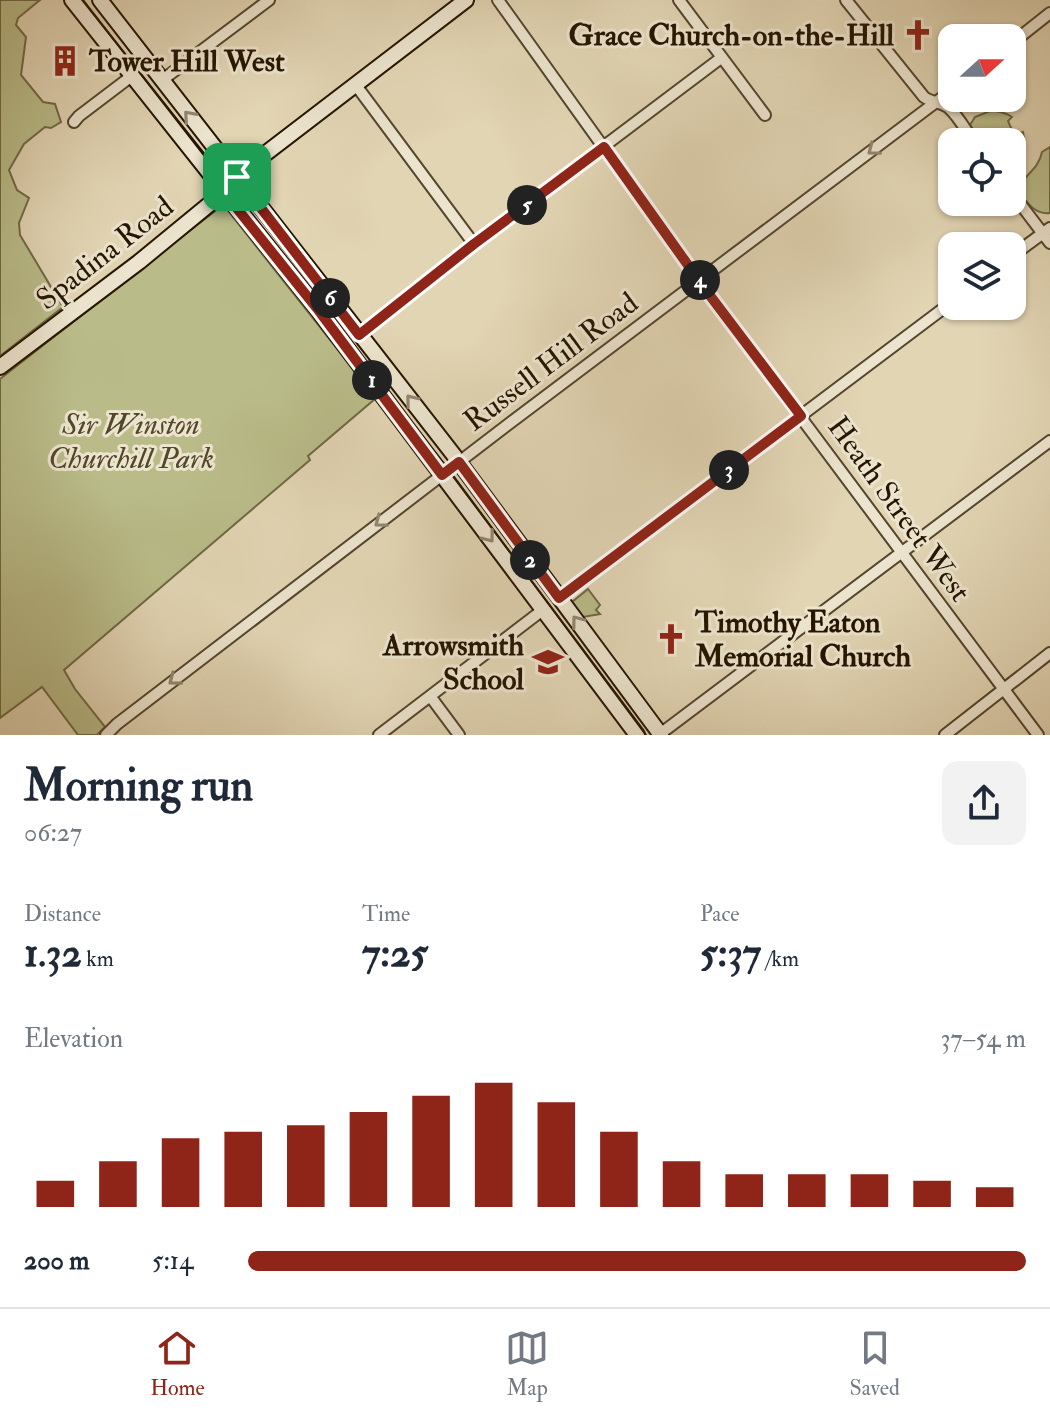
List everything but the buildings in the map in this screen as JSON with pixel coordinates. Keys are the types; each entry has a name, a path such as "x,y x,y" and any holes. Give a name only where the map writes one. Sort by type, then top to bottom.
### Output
{"main road":[{"path":"72,0 319,311 637,735"},
{"path":"100,0 459,462 660,734"},
{"name":"Spadina Road","path":"0,367 139,262 237,177 466,0"},
{"path":"606,695 623,683"}],"street":[{"path":"161,81 269,0"},
{"name":"Heath Street West","path":"498,0 699,280 1038,735"},
{"path":"679,0 765,115"},
{"path":"846,0 924,97 949,108 964,128"},
{"path":"1026,32 1050,13"},
{"path":"359,335 721,58"},
{"path":"74,122 133,75"},
{"path":"355,84 474,244"},
{"name":"Russell Hill Road","path":"108,734 459,462 938,101"},
{"path":"1026,209 1046,231 1050,243"},
{"path":"1026,246 1046,231"},
{"path":"559,598 938,313"},
{"path":"660,734 1050,441"},
{"path":"379,735 544,609"},
{"path":"945,735 1050,653"},
{"path":"430,696 459,735"}],"green space":[{"path":"0,0 40,0 18,18 16,25 26,37 21,75 43,102 55,104 61,122 51,128 45,127 24,144 9,170 17,190 29,198 19,223 20,235 63,307 0,356"},
{"path":"988,112 1001,112 1012,117 1008,121 1011,128 972,128 970,125 975,117"},
{"path":"1050,147 1050,213 1039,212 1026,200 1026,177 1042,152"},
{"name":"Sir Winston Churchill Park","path":"225,207 376,398 308,456 310,460 64,670 105,727 97,735 78,735 42,687 0,718 0,379 219,208"},
{"path":"588,589 600,605 596,610 600,614 583,617 572,602"}],"tram line":[{"path":"83,0 443,462 646,735"}],"place":[{"name":"Grace Church-on-the-Hill","path":"918,35"},
{"name":"Tower Hill West","path":"65,61"},
{"name":"Timothy Eaton Memorial Church","path":"671,639"},
{"name":"Arrowsmith School","path":"548,662"}],"route":[{"path":"604,147 705,289 801,416 559,598 459,462 442,475 319,311 223,191 237,177 359,335 604,147"}]}
